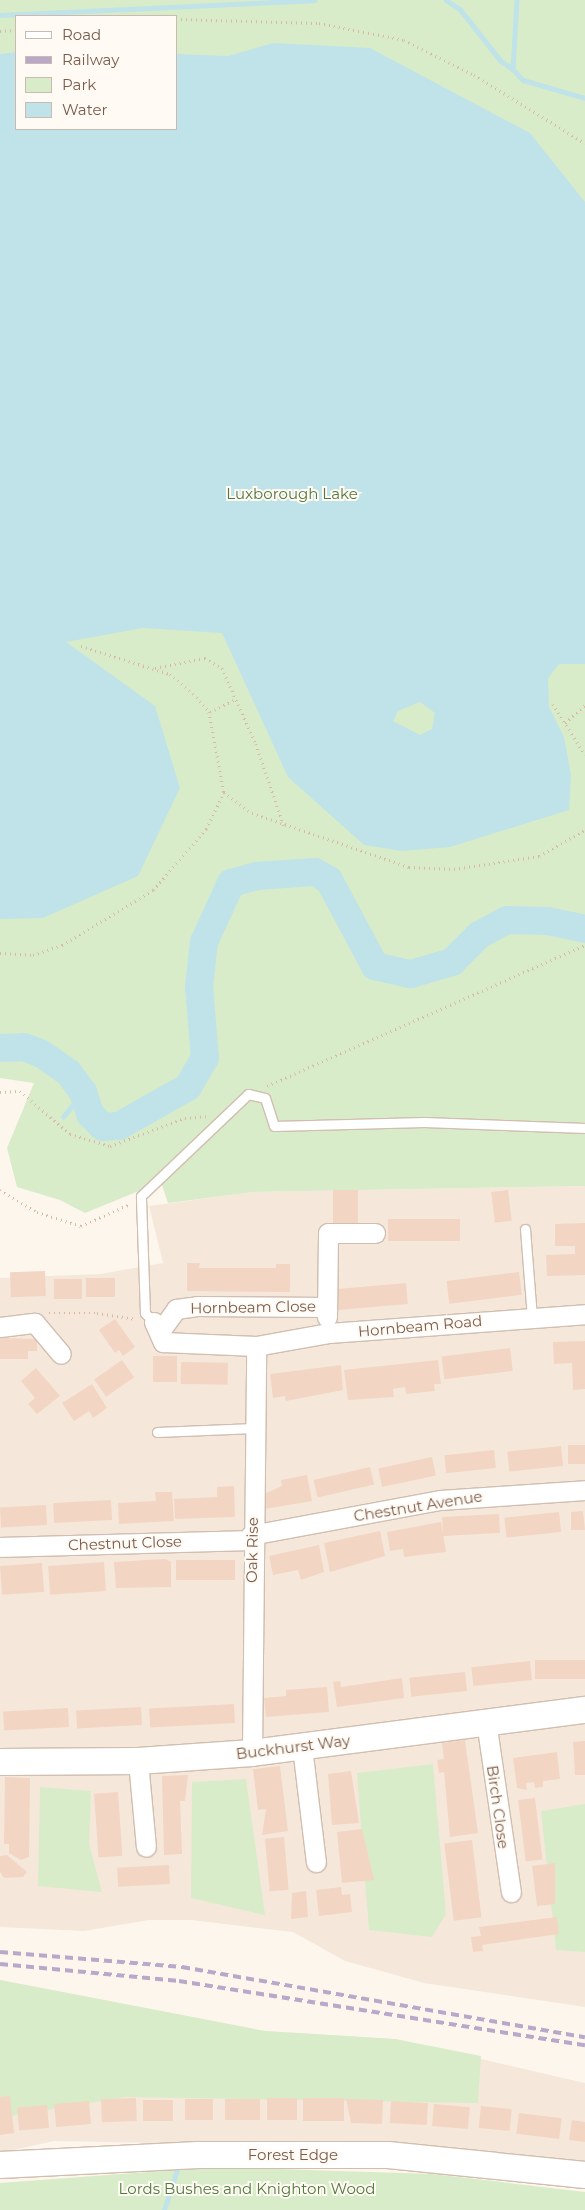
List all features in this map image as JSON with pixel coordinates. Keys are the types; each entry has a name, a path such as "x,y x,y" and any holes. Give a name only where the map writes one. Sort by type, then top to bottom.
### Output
{"street":[{"path":"328,1333 326,1307 328,1233 375,1233"},
{"name":"Hornbeam Close","path":"158,1326 176,1309 197,1306 326,1307"},
{"name":"Hornbeam Road","path":"256,1346 328,1333 585,1314"},
{"path":"0,1327 35,1323 61,1354"},
{"path":"158,1326 162,1342 256,1346"},
{"name":"Oak Rise","path":"252,1753 251,1537 256,1346"},
{"name":"Chestnut Avenue","path":"251,1537 440,1500 585,1490"},
{"name":"Chestnut Close","path":"0,1547 251,1537"},
{"name":"Buckhurst Way","path":"0,1762 138,1761 252,1753 486,1721 585,1710"},
{"name":"Birch Close","path":"486,1721 510,1892"},
{"path":"302,1747 316,1862"},
{"path":"138,1761 146,1847"},
{"name":"Forest Edge","path":"0,2165 198,2155 388,2154 585,2175"}],"lane":[{"path":"158,1326 145,1312 141,1196 248,1094 265,1098 274,1126 424,1122 585,1128"},
{"path":"525,1229 532,1317"},
{"path":"157,1432 255,1428"}],"path":[{"path":"178,19 319,23 404,40 474,75 585,143"},
{"path":"0,31 15,30"},
{"path":"0,953 33,955 62,945 153,890 206,829 224,792 209,712 170,674 156,668 81,646"},
{"path":"156,668 205,658 222,668 237,698 284,826"},
{"path":"209,712 237,698"},
{"path":"553,704 585,755"},
{"path":"565,724 585,705"},
{"path":"224,792 252,813 284,826 409,867 454,869 539,856 585,830"},
{"path":"248,1094 585,945"},
{"path":"0,1092 20,1091 70,1134 110,1146 185,1118 225,1114"},
{"path":"0,1190 37,1212 81,1226 112,1216 141,1196"},
{"path":"35,1323 51,1312 97,1313 158,1326"}],"shaded area":[{"path":"585,1186 585,2007 424,1983 345,1961 293,1932 191,1920 149,1920 84,1931 0,1927 0,1278 100,1274 163,1263 149,1206 254,1192"},
{"path":"0,1980 265,2031 395,2039 585,2083 585,2163 457,2149 54,2141 0,2153"}],"green space":[{"name":"Luxborough Lake","path":"0,0 585,0 585,1186 254,1192 168,1203 161,1182 85,1213 60,1200 17,1187 7,1148 34,1083 0,1078"},
{"path":"433,1764 446,1914 432,1937 369,1930 357,1773"},
{"path":"246,1779 265,1915 191,1898 192,1782"},
{"path":"40,1787 91,1791 89,1844 102,1892 38,1886"},
{"path":"585,1804 585,1952 556,1950 541,1811"},
{"path":"0,1980 265,2031 395,2039 481,2056 478,2103 125,2097 0,2118"},
{"name":"Lords Bushes and Knighton Wood","path":"215,2167 433,2174 585,2192 585,2210 0,2210 0,2183"}],"water":[{"name":"Luxborough Lake","path":"273,43 370,48 530,133 585,202 585,664 559,664 548,678 549,707 564,737 571,775 569,810 450,847 402,851 364,845 288,777 222,633 143,628 66,642 155,706 180,788 138,876 43,918 0,919 0,54 15,52 15,130 178,130 178,54 228,56","holes":["420,702 435,713 432,729 420,735 393,721 398,711"]}],"building":[{"path":"333,1190 358,1190 358,1230 333,1230"},
{"path":"508,1190 512,1221 495,1223 491,1192"},
{"path":"388,1219 460,1219 460,1241 388,1241"},
{"path":"585,1223 585,1275 547,1276 546,1255 575,1254 575,1246 555,1246 555,1224"},
{"path":"187,1263 200,1263 199,1268 276,1268 276,1264 290,1264 290,1292 187,1291"},
{"path":"45,1271 46,1296 11,1297 10,1272"},
{"path":"519,1272 522,1295 449,1304 447,1281"},
{"path":"86,1278 115,1278 115,1297 86,1297"},
{"path":"54,1279 82,1279 82,1299 54,1299"},
{"path":"406,1283 408,1304 336,1310 334,1289"},
{"path":"115,1319 135,1347 123,1356 119,1350 115,1353 99,1330"},
{"path":"0,1338 37,1339 37,1351 28,1351 28,1359 0,1359"},
{"path":"585,1341 585,1389 573,1390 572,1363 554,1364 553,1342"},
{"path":"510,1348 513,1371 444,1379 442,1356"},
{"path":"153,1356 177,1356 177,1382 153,1382"},
{"path":"122,1360 134,1377 106,1397 94,1380"},
{"path":"438,1360 441,1384 434,1384 435,1391 406,1394 405,1387 393,1389 394,1397 348,1400 344,1370"},
{"path":"181,1362 228,1363 228,1385 181,1384"},
{"path":"341,1365 343,1390 286,1401 285,1396 273,1398 270,1374"},
{"path":"36,1368 60,1396 37,1414 28,1404 35,1398 21,1381"},
{"path":"92,1384 107,1408 93,1418 89,1411 74,1421 62,1403"},
{"path":"568,1445 585,1445 585,1464 568,1464"},
{"path":"561,1446 563,1466 509,1472 507,1452"},
{"path":"494,1450 496,1468 446,1473 444,1455"},
{"path":"432,1457 436,1476 382,1487 378,1468"},
{"path":"370,1467 374,1485 318,1498 313,1480"},
{"path":"307,1475 312,1501 264,1509 264,1494 282,1486 281,1480"},
{"path":"234,1486 235,1517 175,1519 174,1499 217,1497 217,1487"},
{"path":"155,1492 172,1492 174,1521 119,1524 118,1503 156,1501"},
{"path":"111,1500 112,1520 54,1523 53,1503"},
{"path":"46,1505 47,1525 1,1527 0,1507"},
{"path":"583,1511 585,1530 571,1530 571,1512"},
{"path":"559,1512 561,1532 506,1538 504,1518"},
{"path":"499,1514 500,1533 443,1536 442,1517"},
{"path":"441,1522 446,1552 404,1557 403,1549 390,1551 387,1532"},
{"path":"380,1531 385,1556 330,1572 324,1543"},
{"path":"319,1545 324,1572 301,1580 298,1570 273,1575 269,1556"},
{"path":"165,1559 171,1562 171,1587 116,1588 114,1562"},
{"path":"176,1560 235,1560 235,1580 176,1580"},
{"path":"104,1562 106,1591 50,1595 48,1566"},
{"path":"42,1563 44,1592 2,1595 0,1566"},
{"path":"535,1660 585,1660 585,1679 535,1679"},
{"path":"530,1661 532,1680 473,1686 471,1667"},
{"path":"465,1672 467,1691 411,1697 409,1678"},
{"path":"402,1678 404,1698 337,1707 333,1682 340,1681 341,1687"},
{"path":"327,1687 329,1712 266,1717 264,1698 286,1696 286,1690"},
{"path":"234,1704 235,1723 150,1727 149,1708"},
{"path":"141,1707 142,1725 77,1728 76,1710"},
{"path":"68,1708 69,1727 4,1730 3,1711"},
{"path":"465,1740 478,1833 450,1837 444,1772 439,1773 437,1760 444,1759 442,1743"},
{"path":"585,1741 585,1775 575,1775 573,1742"},
{"path":"557,1752 560,1779 543,1781 543,1787 535,1788 534,1782 526,1783 527,1790 517,1788 513,1758"},
{"path":"280,1766 288,1831 262,1835 266,1809 258,1810 253,1769"},
{"path":"351,1771 359,1823 332,1825 328,1774"},
{"path":"188,1775 185,1801 180,1801 182,1854 164,1855 162,1776"},
{"path":"5,1777 30,1778 29,1857 21,1860 9,1853 9,1844 4,1844"},
{"path":"118,1792 122,1856 99,1858 94,1794"},
{"path":"535,1798 543,1860 526,1862 518,1800"},
{"path":"362,1829 374,1880 342,1883 337,1832"},
{"path":"284,1837 289,1890 270,1891 265,1839"},
{"path":"472,1840 482,1917 454,1921 444,1843"},
{"path":"7,1855 27,1872 23,1877 4,1878 0,1872 0,1856"},
{"path":"555,1863 555,1904 537,1906 532,1866"},
{"path":"169,1865 170,1884 118,1887 117,1868"},
{"path":"341,1887 342,1895 350,1894 352,1912 319,1916 316,1890"},
{"path":"306,1891 308,1917 291,1919 292,1893"},
{"path":"557,1917 559,1934 482,1945 483,1951 473,1952 471,1937 481,1936 479,1927"},
{"path":"10,2096 14,2133 0,2135 0,2097"},
{"path":"136,2098 137,2121 102,2122 101,2099"},
{"path":"267,2098 297,2098 297,2120 267,2120"},
{"path":"303,2098 344,2098 344,2121 303,2121"},
{"path":"185,2099 213,2099 213,2120 185,2120"},
{"path":"225,2099 260,2099 260,2120 225,2120"},
{"path":"346,2099 383,2100 382,2124 351,2123"},
{"path":"143,2100 173,2100 173,2121 143,2121"},
{"path":"89,2101 91,2124 56,2127 54,2104"},
{"path":"391,2101 428,2103 427,2125 390,2123"},
{"path":"434,2104 470,2107 468,2129 432,2126"},
{"path":"47,2105 49,2128 19,2131 17,2108"},
{"path":"481,2106 512,2109 510,2131 479,2128"},
{"path":"519,2113 562,2118 559,2139 516,2134"},
{"path":"572,2120 585,2122 585,2142 569,2140"}],"waterway":[{"path":"0,15 315,0"},
{"path":"446,0 460,9 501,61 513,69"},
{"path":"517,0 513,69 523,80 585,98"},
{"path":"0,1048 24,1047 42,1054 69,1073 83,1092 90,1114 103,1127 119,1126 188,1087 205,1058 199,987 204,942 231,883 257,876 315,872 329,880 375,966 411,974 452,962 479,935 507,920 548,921 585,929"},
{"path":"63,1117 83,1092"},
{"path":"164,2210 179,2164"}],"railway":[{"path":"0,1952 182,1967 585,2037"},
{"path":"0,1964 179,1981 585,2045"}]}
